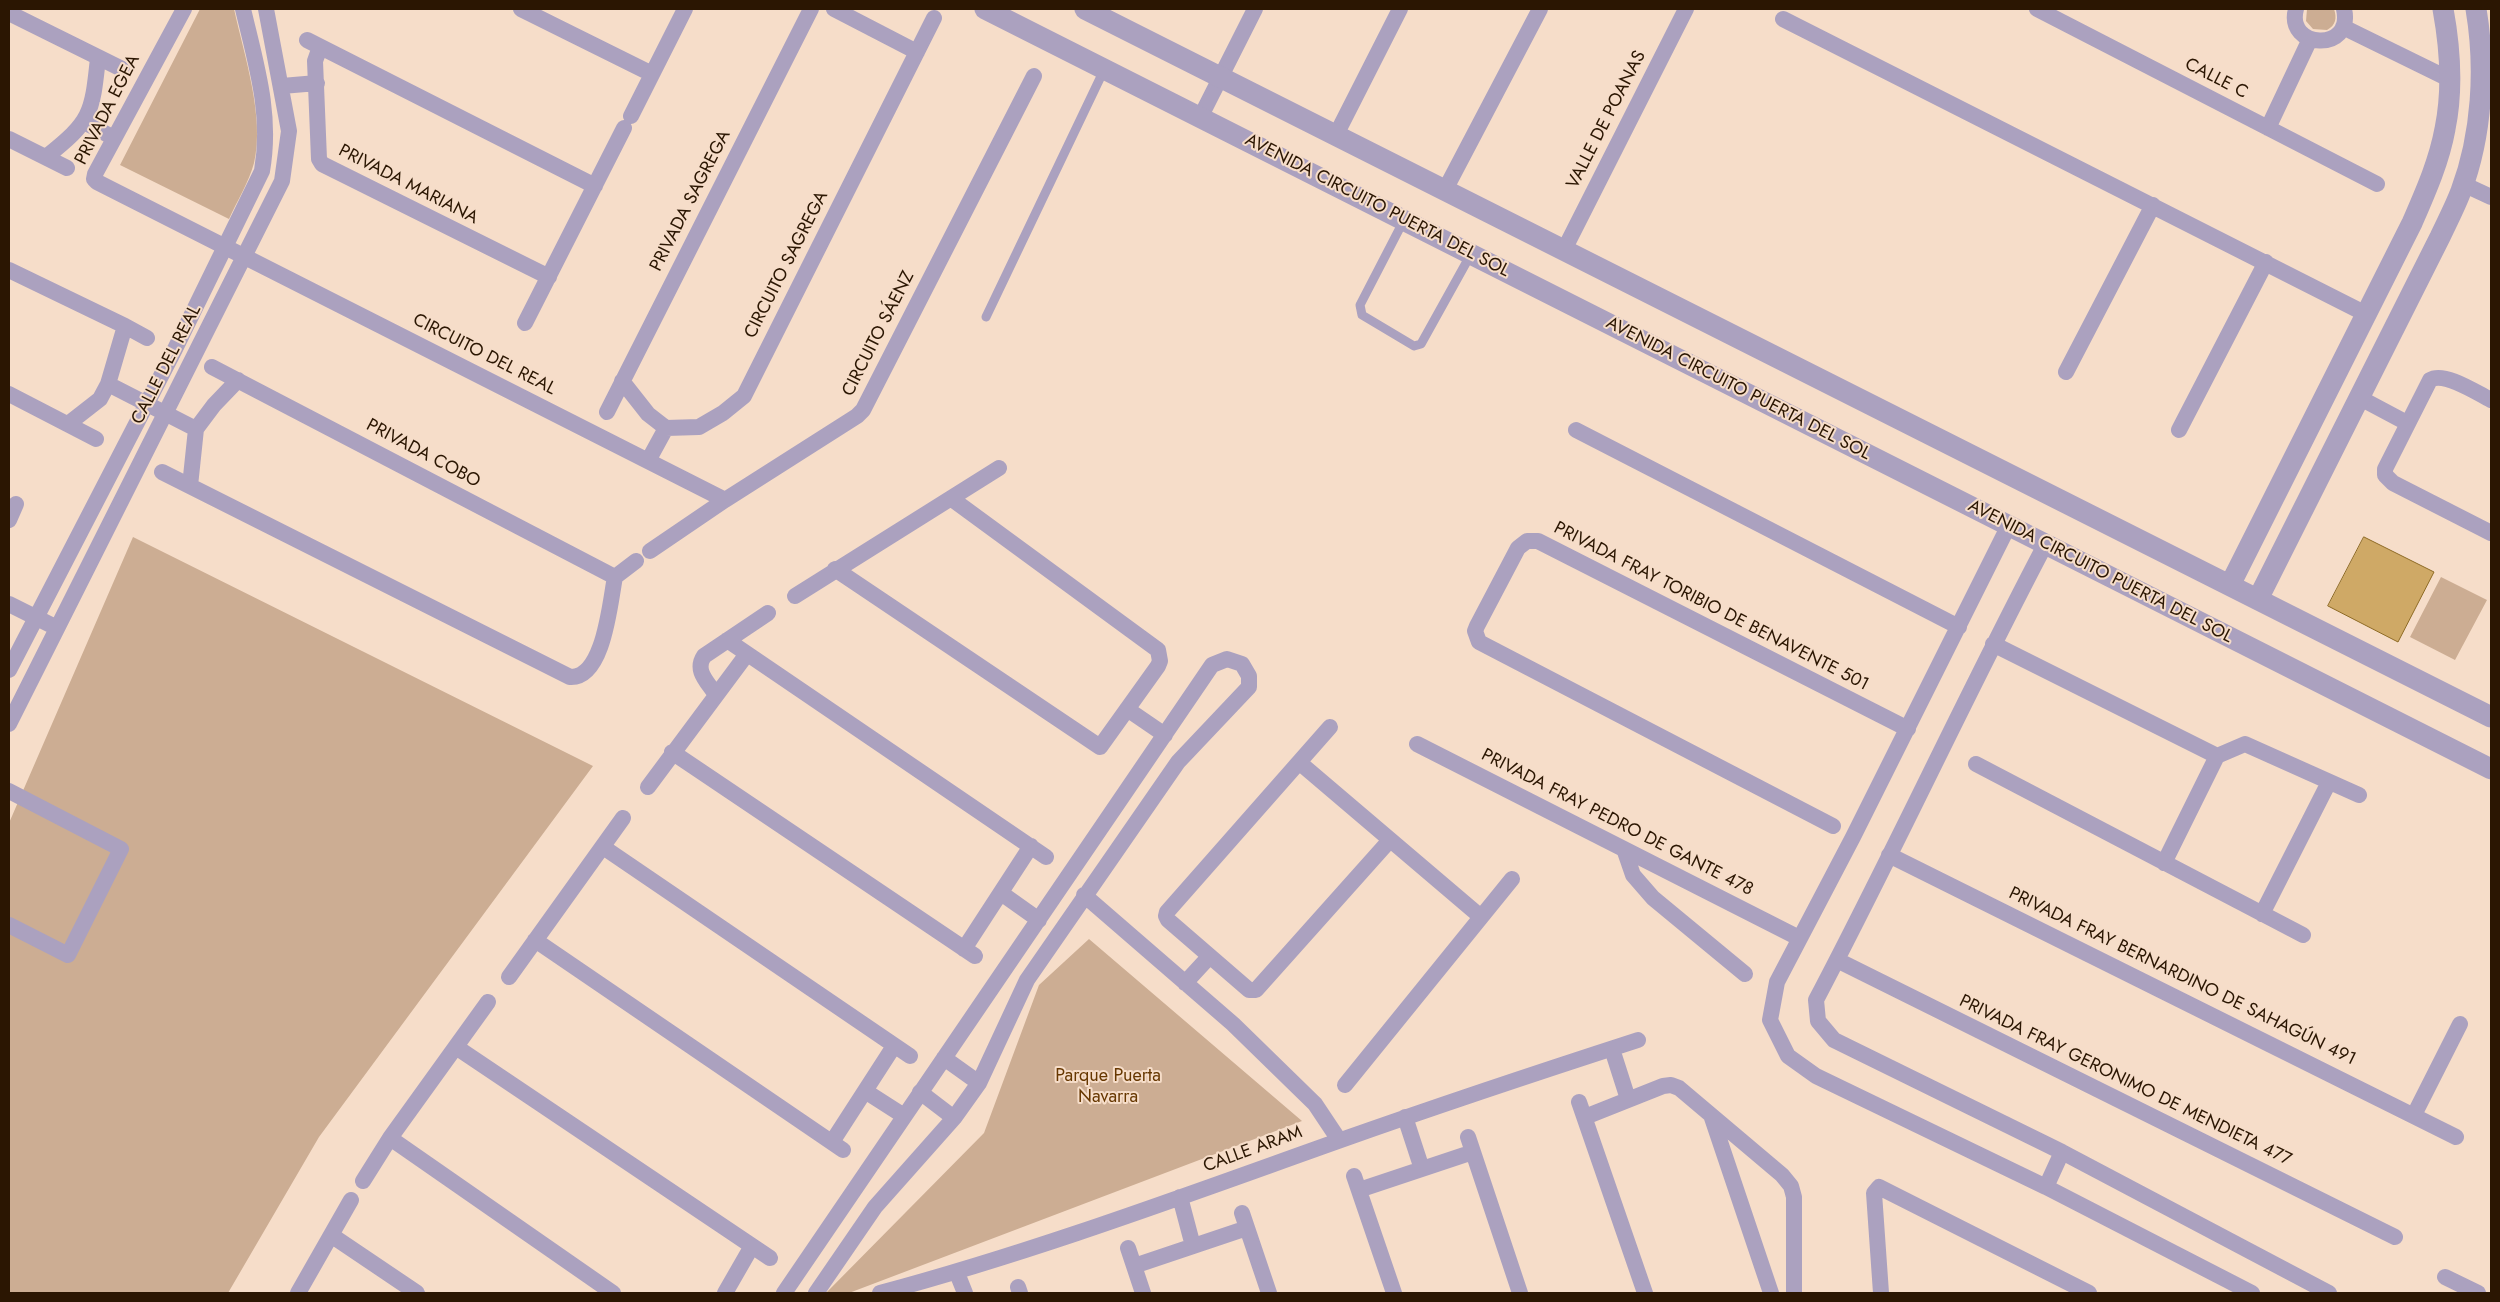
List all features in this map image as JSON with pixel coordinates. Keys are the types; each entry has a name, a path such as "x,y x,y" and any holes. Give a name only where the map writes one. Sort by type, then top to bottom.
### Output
{"street":[{"name":"PRIVADA EGEA","path":"184,9 95,174 94,180 226,246"},
{"name":"CALLE DEL REAL","path":"9,670 95,508 262,171 267,144 265,114 259,76 243,9"},
{"name":"CALLE DEL REAL","path":"9,724 246,256 282,181 289,131 266,9"},
{"path":"521,9 652,74"},
{"path":"526,323 685,9"},
{"name":"PRIVADA SAGREGA","path":"607,412 811,9"},
{"path":"834,9 917,52"},
{"name":"AVENIDA CIRCUITO PUERTA DEL SOL","path":"985,9 1201,116 2009,525 2044,545 2491,769"},
{"path":"1086,9 1112,15 1221,77 2491,717"},
{"path":"1201,116 1255,9"},
{"path":"1336,135 1400,9"},
{"path":"1445,190 1540,9"},
{"name":"VALLE DE POANAS","path":"1564,250 1686,9"},
{"name":"CALLE C","path":"2037,9 2376,184"},
{"path":"2296,9 2298,28 2310,39 2325,41 2339,33 2343,26 2344,9"},
{"path":"2230,585 2433,176 2446,128 2449,79 2447,32 2443,9"},
{"path":"2258,600 2440,237 2463,184 2474,142 2481,82 2481,38 2476,9"},
{"path":"9,14 122,69"},
{"name":"CIRCUITO SAGREGA","path":"666,428 699,427 744,396 934,18"},
{"path":"1783,19 2154,205 2366,314"},
{"path":"2343,26 2449,79"},
{"path":"2268,128 2310,39"},
{"name":"PRIVADA MARIANA","path":"549,277 322,164 319,159 314,44 595,186"},
{"path":"46,157 71,137 84,122 94,99 98,58"},
{"name":"CIRCUITO SÁENZ","path":"650,551 725,500 857,416 863,410 1034,76"},
{"path":"282,86 317,83"},
{"path":"84,122 114,138"},
{"path":"9,139 67,168"},
{"path":"2463,184 2491,197"},
{"path":"2066,372 2154,205"},
{"name":"CIRCUITO DEL REAL","path":"226,246 725,500"},
{"path":"2179,430 2266,262"},
{"path":"9,270 148,338"},
{"path":"68,424 100,399 108,384 125,326"},
{"name":"PRIVADA COBO","path":"212,367 615,577"},
{"path":"2491,400 2446,378 2435,377 2426,384 2386,464 2385,475 2388,480 2491,533"},
{"path":"190,486 196,429 214,405 238,380"},
{"path":"622,381 648,414 666,428 648,461"},
{"path":"108,384 196,429"},
{"path":"9,394 96,439"},
{"path":"2360,398 2407,423"},
{"path":"2308,428 2337,443"},
{"path":"1576,430 1959,627"},
{"path":"795,596 835,569 952,499 999,468"},
{"path":"162,472 570,677 582,674 600,652 615,577 636,561"},
{"path":"835,569 1100,747 1158,666 1160,661 1158,650 952,499"},
{"path":"9,520 16,504"},
{"path":"95,508 114,516"},
{"path":"2009,525 1908,729 1777,982 1770,1020 1788,1056 1816,1076 2046,1187 2252,1293"},
{"name":"PRIVADA FRAY TORIBIO DE BENAVENTE 501","path":"1833,826 1479,642 1475,631 1477,626 1518,548 1527,541 1538,542 1908,729"},
{"path":"2044,545 1816,1000 1818,1021 1834,1040 2062,1152 2329,1293"},
{"path":"9,604 57,628"},
{"path":"716,695 700,670 699,663 704,656 768,613"},
{"path":"727,640 1046,857"},
{"path":"1993,644 2217,756"},
{"path":"648,787 672,752 748,654"},
{"path":"784,1293 1212,664 1227,659 1242,664 1249,676 1249,687 1178,762 1084,895 1027,980 979,1083 954,1118 875,1207 816,1293"},
{"path":"1127,709 1165,735"},
{"path":"1330,727 1167,912 1168,920 1249,990 1256,990 1390,840"},
{"name":"PRIVADA FRAY PEDRO DE GANTE 478","path":"1417,744 1799,938"},
{"path":"2164,863 2217,756 2246,744 2359,795"},
{"path":"672,752 970,952 1001,893 1031,846"},
{"path":"1300,763 1480,917"},
{"path":"1976,764 2303,935"},
{"path":"2262,914 2329,782"},
{"path":"9,791 121,849 68,955 9,925"},
{"path":"509,977 623,818"},
{"path":"603,847 910,1056"},
{"path":"1624,849 1633,875 1653,898 1745,974"},
{"name":"PRIVADA FRAY BERNARDINO DE SAHAGÚN 491","path":"1890,855 2456,1137"},
{"path":"1345,1085 1512,879"},
{"path":"1001,893 1038,920"},
{"path":"1084,895 1233,1024 1315,1104 1340,1140"},
{"path":"535,940 837,1146 865,1091 894,1046"},
{"path":"1185,982 1209,957"},
{"name":"PRIVADA FRAY GERONIMO DE MENDIETA 477","path":"1837,960 2395,1237"},
{"path":"363,1181 390,1138 488,1002"},
{"path":"2414,1115 2460,1024"},
{"name":"CALLE ARAM","path":"880,1293 957,1272 1180,1197 1406,1117 1638,1040"},
{"path":"456,1047 770,1258"},
{"path":"1612,1048 1628,1099"},
{"path":"944,1058 979,1083"},
{"path":"1644,1293 1582,1109 1628,1099 1663,1086 1671,1085 1679,1088 1711,1114 1782,1175 1791,1186 1794,1197 1794,1293"},
{"path":"865,1091 904,1116"},
{"path":"920,1092 954,1118"},
{"path":"1711,1114 1772,1293"},
{"path":"1406,1117 1422,1169"},
{"path":"390,1138 613,1293"},
{"path":"1394,1293 1357,1183 1422,1169 1471,1145 1520,1293"},
{"path":"2046,1187 2062,1152"},
{"path":"1881,1293 1874,1193 1879,1187 2089,1293"},
{"path":"1180,1197 1193,1246"},
{"path":"298,1293 351,1200"},
{"path":"1134,1266 1193,1246 1244,1221 1269,1293"},
{"path":"331,1235 417,1293"},
{"path":"731,1291 752,1246"},
{"path":"1128,1248 1143,1293"},
{"path":"957,1272 965,1293"},
{"path":"2445,1277 2478,1293"}],"lane":[{"path":"986,317 1104,69"},
{"path":"1404,220 1360,305 1360,312 1414,346 1421,344 1471,254"}],"green space":[{"path":"200,9 234,9 248,66 255,106 257,145 254,163 229,219 120,165"},
{"path":"2307,9 2334,9 2334,24 2327,30 2313,29 2306,21"},
{"path":"133,537 593,766 319,1137 228,1293 9,1293 9,823"},
{"path":"2441,577 2487,600 2455,660 2410,637"},
{"name":"Parque Puerta Navarra","path":"1089,939 1302,1121 849,1293 826,1293 984,1133 1039,985"}],"building":[{"path":"2364,537 2434,572 2398,642 2328,606"}]}
